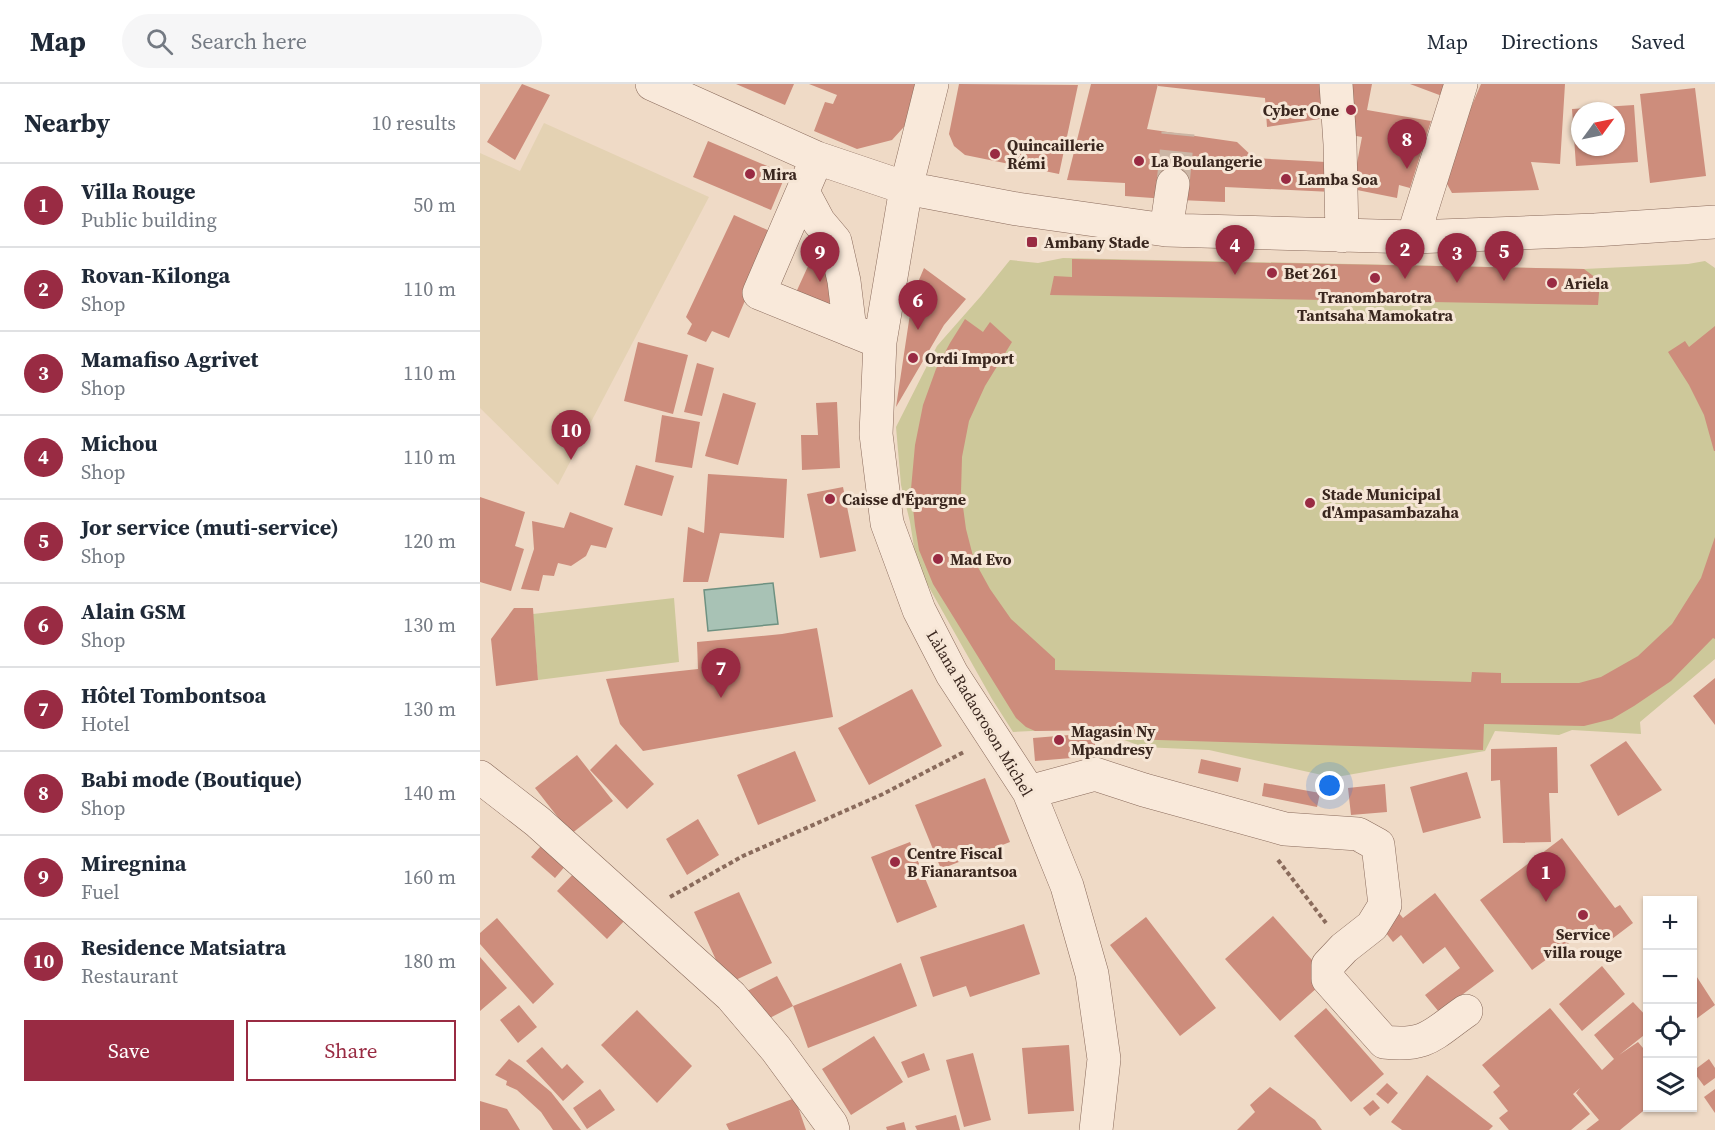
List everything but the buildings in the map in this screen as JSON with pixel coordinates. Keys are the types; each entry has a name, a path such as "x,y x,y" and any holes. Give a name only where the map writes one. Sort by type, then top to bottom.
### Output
{"street":[{"path":"652,84 817,158 906,188 1017,209 1166,230 1413,237 1595,231 1715,222"},
{"name":"Làlana Radaoroson Michel","path":"932,84 906,188 880,342 876,434 887,523 919,610 952,674 1029,792 1067,886 1092,974 1104,1059 1096,1130"},
{"path":"1336,84 1342,236"},
{"path":"1413,237 1461,84"},
{"path":"817,158 759,293 880,342"},
{"path":"1166,230 1173,184"},
{"path":"803,192 819,222 834,241 844,281 850,330"},
{"path":"1029,792 1095,774 1284,829 1358,834 1378,845 1385,905 1372,926 1344,948 1328,965 1328,979 1384,1042 1405,1044 1425,1041 1466,1011"},
{"path":"480,777 538,822 731,996 776,1049 831,1124 833,1130"}],"path":[{"path":"640,914 743,856 882,794 993,737"},
{"path":"1277,859 1344,948"}],"shaded area":[{"path":"544,123 709,197 558,485 480,408 480,153 520,171"},
{"name":"Stade Municipal d'Ampasambazaha","path":"1063,258 1584,269 1688,264 1705,261 1715,268 1715,659 1640,722 1641,734 1572,730 1559,735 1495,731 1485,751 1342,776 1322,775 1209,750 1143,747 1092,728 1013,732 917,566 901,485 896,427 937,346 1010,260 1038,263"},
{"path":"773,583 778,624 708,631 704,590"},
{"path":"674,598 679,662 538,680 533,614"}],"tunnel":[{"path":"1173,184 1178,133"}],"place":[{"name":"Cyber One","path":"1351,110"},
{"name":"Quincaillerie Rémi","path":"995,154"},
{"name":"La Boulangerie","path":"1139,161"},
{"name":"Babi mode (Boutique)","path":"1407,169"},
{"name":"Mira","path":"750,174"},
{"name":"Lamba Soa","path":"1286,179"},
{"name":"Ambany Stade","path":"1032,242"},
{"name":"Bet 261","path":"1272,273"},
{"name":"Michou","path":"1235,275"},
{"name":"Tranombarotra Tantsaha Mamokatra","path":"1375,278"},
{"name":"Rovan-Kilonga","path":"1405,279"},
{"name":"Jor service (muti-service)","path":"1504,281"},
{"name":"Miregnina","path":"820,282"},
{"name":"Mamafiso Agrivet","path":"1457,283"},
{"name":"Ariela","path":"1552,283"},
{"name":"Alain GSM","path":"918,330"},
{"name":"Ordi Import","path":"913,358"},
{"name":"Residence Matsiatra","path":"571,460"},
{"name":"Caisse d'Épargne","path":"830,499"},
{"name":"Stade Municipal d'Ampasambazaha","path":"1310,503"},
{"name":"Mad Evo","path":"938,559"},
{"name":"Hôtel Tombontsoa","path":"721,698"},
{"name":"Magasin Ny Mpandresy","path":"1059,740"},
{"name":"Centre Fiscal B Fianarantsoa","path":"895,862"},
{"name":"Villa Rouge","path":"1546,902"},
{"name":"Service villa rouge","path":"1583,915"}]}
